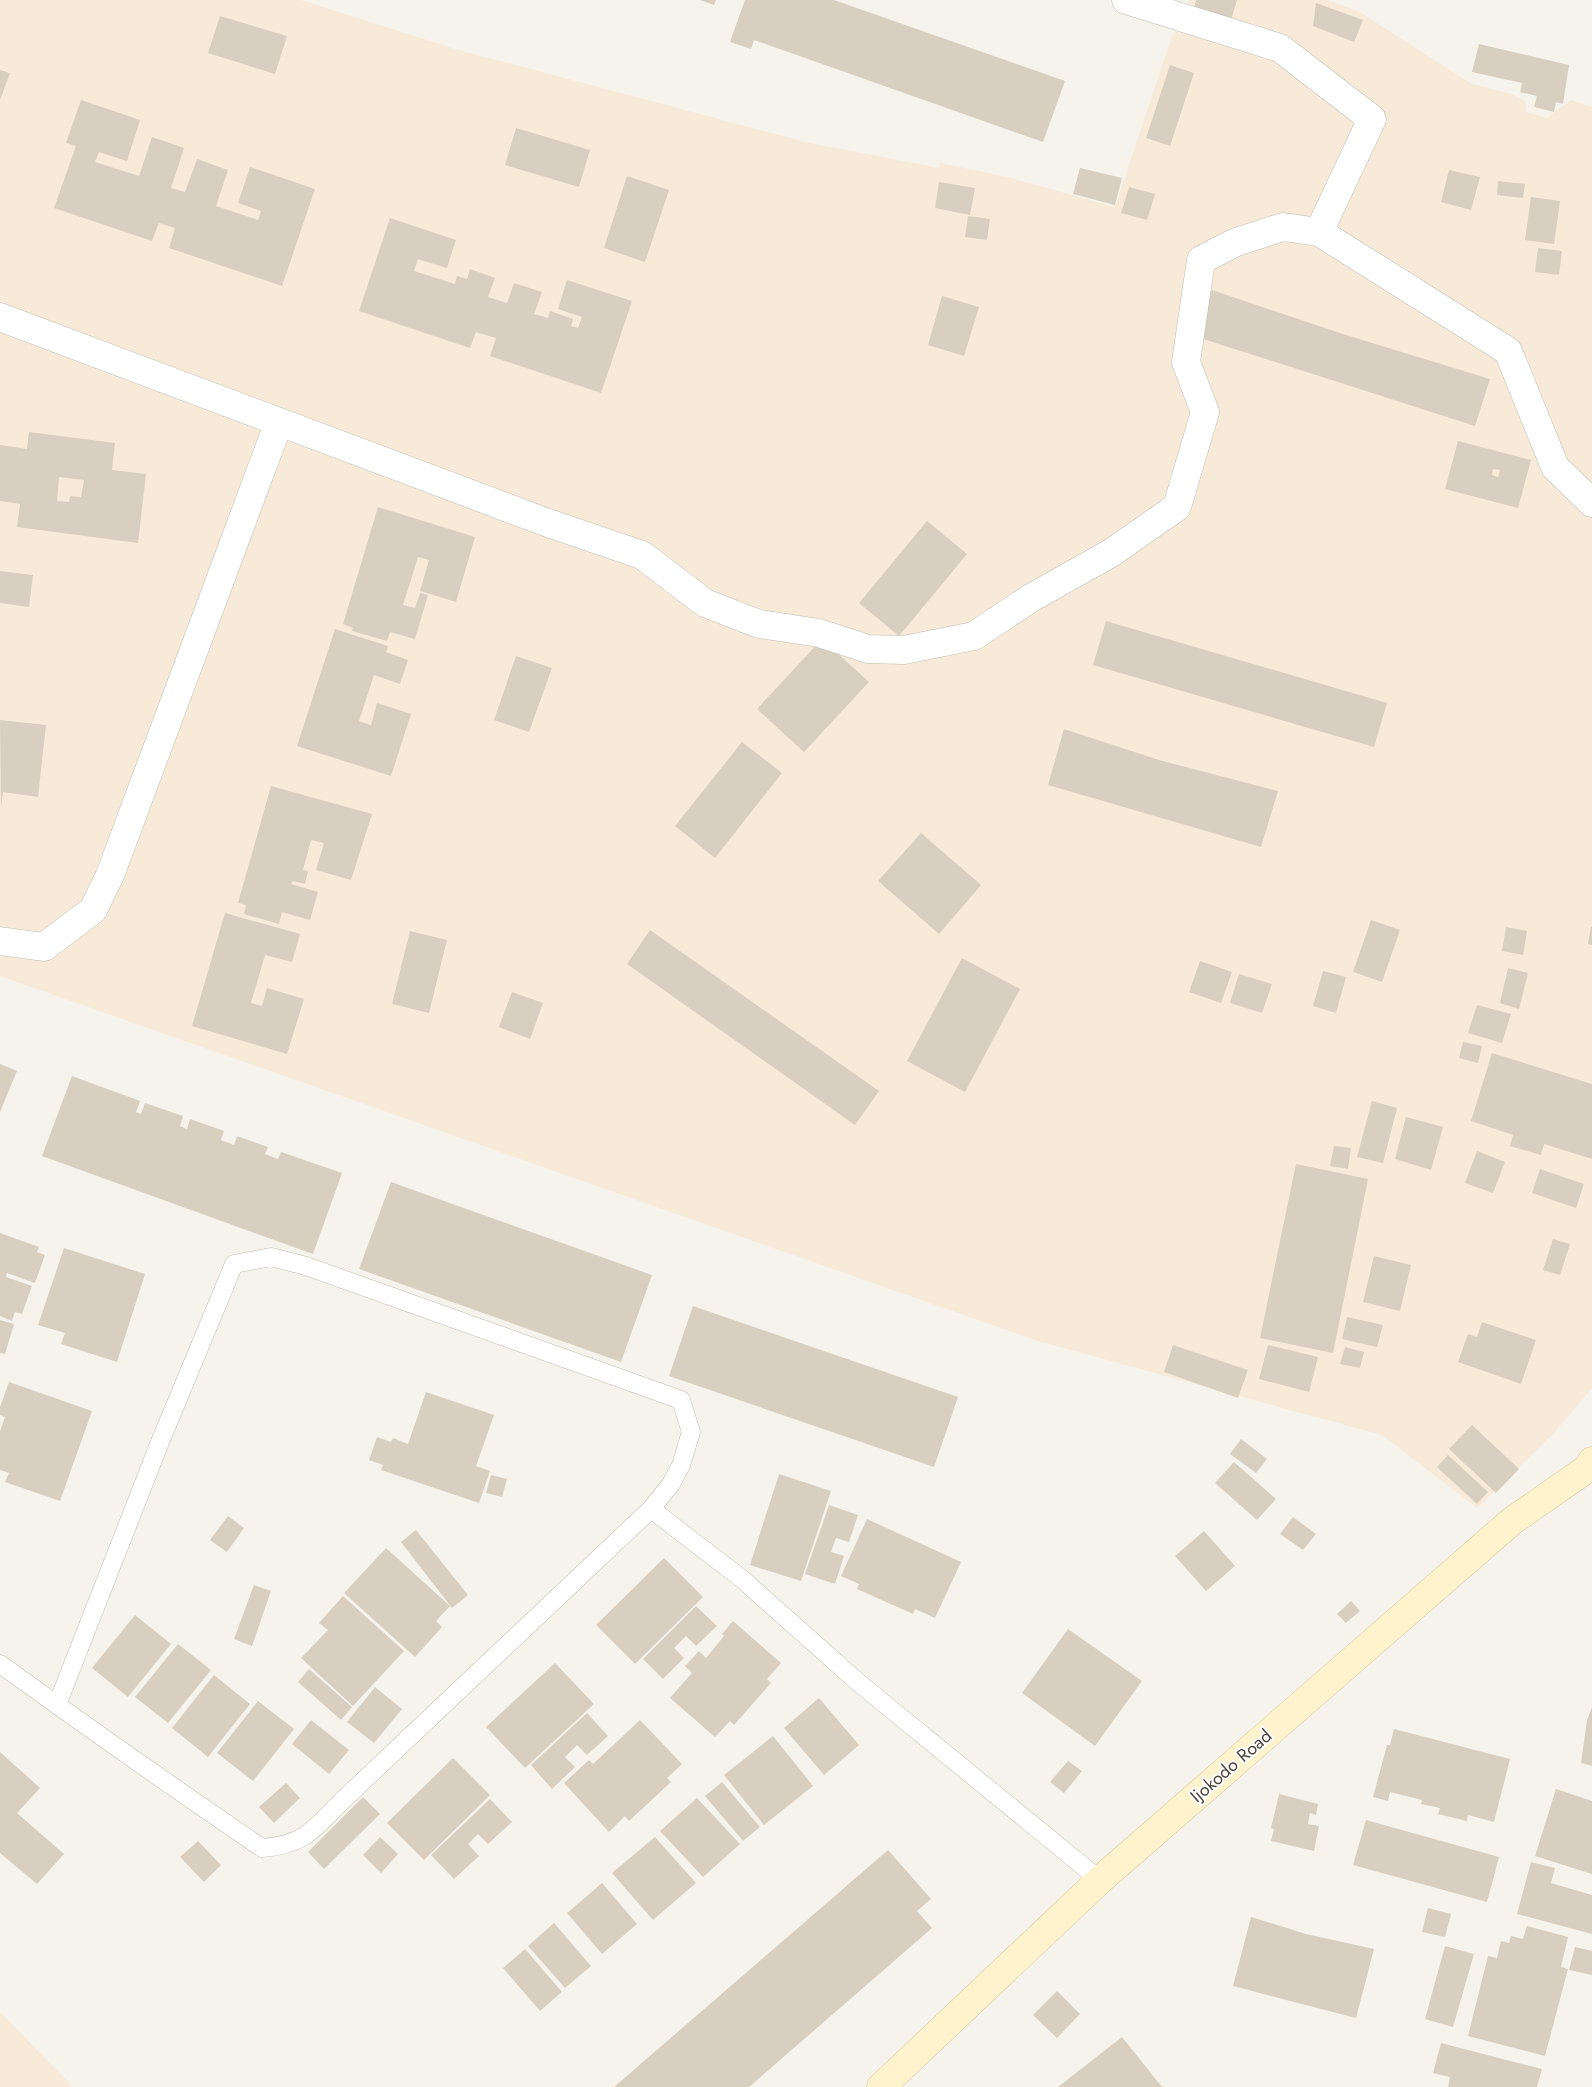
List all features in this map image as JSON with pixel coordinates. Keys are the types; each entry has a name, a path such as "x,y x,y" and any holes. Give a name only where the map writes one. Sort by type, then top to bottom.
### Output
{"main road":[{"name":"Ijokodo Road","path":"880,2087 1100,1880 1512,1521 1591,1467"}],"street":[{"path":"1126,0 1280,48 1372,119 1319,232"},
{"path":"0,317 548,523 642,555 705,603 759,624 819,633 868,649 904,650 974,636 1031,598 1111,553 1177,507 1205,412 1186,362 1201,260 1236,242 1283,227 1319,232 1508,351 1555,467 1592,503"},
{"path":"0,941 44,947 94,910 110,875 280,422"}],"lane":[{"path":"0,1664 57,1705 262,1848 282,1847 308,1836 344,1799 651,1509 671,1484 681,1465 691,1432 681,1400 306,1266 271,1258 234,1264 160,1442 57,1705"},
{"path":"651,1509 742,1579 859,1683 1100,1880"}],"shaded area":[{"path":"0,0 301,0 455,49 805,142 939,168 940,163 1007,177 1115,207 1168,48 1189,0 1327,0 1358,11 1470,83 1511,94 1525,101 1526,112 1547,118 1571,100 1592,107 1592,1388 1553,1434 1477,1508 1382,1435 1038,1341 0,976"},
{"path":"0,2012 73,2087 0,2087"}],"building":[{"path":"700,0 716,0 714,5"},
{"path":"745,0 834,0 1065,81 1043,142 754,40 751,49 730,42"},
{"path":"1196,0 1237,0 1231,20 1194,9"},
{"path":"1316,3 1363,20 1354,42 1313,26"},
{"path":"220,16 287,36 275,74 208,53"},
{"path":"1479,44 1569,65 1563,104 1556,102 1554,112 1534,107 1537,96 1520,92 1522,83 1472,72"},
{"path":"1170,65 1194,73 1170,146 1146,138"},
{"path":"0,70 10,73 0,100"},
{"path":"81,100 140,120 127,161 99,152 95,162 139,176 152,137 184,148 171,188 185,192 197,159 228,170 216,206 258,220 261,211 238,203 250,167 315,189 282,286 169,248 175,228 159,223 152,241 54,208 76,146 66,143"},
{"path":"516,128 590,150 579,187 505,165"},
{"path":"1080,168 1122,178 1115,205 1073,194"},
{"path":"1449,170 1480,177 1471,210 1441,202"},
{"path":"627,176 669,190 645,262 604,248"},
{"path":"1498,181 1525,184 1523,198 1497,195"},
{"path":"939,182 975,188 970,215 935,208"},
{"path":"1129,187 1155,194 1147,220 1121,213"},
{"path":"1531,197 1560,201 1554,244 1525,240"},
{"path":"968,216 990,219 987,240 965,237"},
{"path":"390,218 456,240 447,268 418,259 414,271 455,284 457,276 467,279 470,269 495,278 488,297 507,303 514,283 542,292 534,314 548,318 550,311 573,319 571,326 578,328 582,317 558,309 567,280 632,301 601,393 490,356 496,338 476,332 470,348 359,311"},
{"path":"1538,248 1562,251 1559,275 1535,272"},
{"path":"1212,290 1346,335 1490,379 1475,426 1197,337"},
{"path":"942,296 979,307 964,356 928,345"},
{"path":"29,432 115,443 112,470 146,474 138,543 17,527 20,504 0,501 0,445 27,449","holes":["59,477 84,480 81,497 70,496 69,502 57,501"]},
{"path":"1458,441 1531,460 1518,508 1445,489","holes":["1493,469 1500,470 1498,477 1492,475"]},
{"path":"378,507 475,537 456,602 420,591 429,560 418,557 403,605 415,608 420,593 428,595 415,639 390,632 387,641 352,631 353,628 343,624"},
{"path":"927,521 967,554 899,636 859,603"},
{"path":"0,571 33,575 29,607 0,603"},
{"path":"1106,621 1387,703 1374,747 1093,665"},
{"path":"335,629 388,646 386,652 408,660 400,684 374,675 359,721 371,725 377,703 411,714 391,776 297,746"},
{"path":"822,639 869,682 804,752 757,709"},
{"path":"516,656 552,668 529,732 494,720"},
{"path":"0,720 46,725 38,797 3,792 1,807"},
{"path":"1064,729 1159,760 1278,791 1261,847 1048,785"},
{"path":"742,742 782,773 715,858 675,826"},
{"path":"271,786 372,814 351,880 316,870 324,843 311,840 303,870 308,871 305,884 293,881 291,884 318,892 310,920 282,912 279,924 244,914 246,905 238,903"},
{"path":"921,833 981,885 939,934 878,881"},
{"path":"225,913 300,934 292,962 265,955 251,1003 262,1006 267,988 304,999 287,1054 192,1026"},
{"path":"1371,920 1400,930 1382,982 1353,972"},
{"path":"1506,927 1527,931 1523,955 1502,951"},
{"path":"1592,927 1592,945 1588,944"},
{"path":"650,930 879,1091 855,1125 627,964"},
{"path":"410,931 447,940 429,1013 392,1004"},
{"path":"962,958 1020,989 965,1092 907,1061"},
{"path":"1200,961 1232,972 1221,1003 1189,992"},
{"path":"1508,968 1528,973 1519,1009 1500,1003"},
{"path":"1323,971 1346,977 1336,1013 1313,1006"},
{"path":"1239,974 1272,984 1262,1013 1230,1003"},
{"path":"512,992 543,1003 530,1039 499,1027"},
{"path":"1477,1005 1511,1014 1502,1043 1468,1033"},
{"path":"1463,1042 1482,1046 1478,1063 1459,1058"},
{"path":"1492,1053 1592,1084 1592,1159 1544,1144 1541,1155 1510,1146 1513,1135 1471,1121"},
{"path":"0,1064 17,1071 0,1112"},
{"path":"72,1076 140,1101 136,1112 141,1114 145,1103 183,1116 180,1126 187,1129 190,1119 224,1131 221,1140 234,1145 237,1136 268,1147 265,1154 278,1159 281,1152 342,1173 313,1254 42,1156"},
{"path":"1372,1101 1397,1108 1383,1163 1357,1157"},
{"path":"1406,1117 1443,1127 1431,1170 1395,1159"},
{"path":"1334,1146 1351,1148 1348,1169 1330,1166"},
{"path":"1477,1151 1505,1162 1493,1193 1465,1183"},
{"path":"1296,1164 1368,1179 1333,1353 1260,1338"},
{"path":"1540,1169 1584,1184 1576,1208 1532,1193"},
{"path":"391,1182 652,1275 621,1362 359,1269"},
{"path":"0,1233 39,1247 37,1252 45,1255 35,1283 7,1273 6,1277 32,1286 22,1314 15,1312 12,1321 0,1316"},
{"path":"1553,1239 1570,1244 1560,1275 1543,1270"},
{"path":"64,1248 145,1274 117,1362 61,1344 65,1333 38,1325"},
{"path":"1374,1256 1411,1265 1400,1311 1363,1302"},
{"path":"693,1306 958,1397 934,1467 669,1376"},
{"path":"1347,1317 1383,1325 1377,1347 1342,1339"},
{"path":"0,1320 14,1324 5,1354 0,1353"},
{"path":"1482,1322 1536,1340 1521,1384 1458,1362 1468,1334 1477,1337"},
{"path":"1173,1345 1248,1370 1238,1398 1164,1372"},
{"path":"1268,1345 1318,1357 1309,1392 1259,1379"},
{"path":"1345,1347 1364,1352 1360,1368 1340,1364"},
{"path":"9,1382 92,1411 60,1501 5,1482 9,1473 0,1470 0,1431 5,1417 0,1415 0,1407"},
{"path":"426,1392 494,1415 476,1466 490,1471 479,1503 381,1470 383,1465 369,1460 377,1437 391,1442 393,1438 408,1444"},
{"path":"1472,1425 1519,1469 1496,1493 1449,1449"},
{"path":"1241,1439 1267,1459 1256,1473 1230,1454"},
{"path":"1448,1455 1488,1492 1477,1504 1437,1467"},
{"path":"1234,1462 1276,1499 1257,1520 1215,1483"},
{"path":"779,1474 831,1491 801,1581 750,1565"},
{"path":"491,1475 507,1479 502,1497 486,1493"},
{"path":"829,1505 858,1515 849,1542 836,1538 831,1552 844,1556 835,1584 805,1574"},
{"path":"228,1516 244,1528 227,1552 210,1540"},
{"path":"1293,1517 1316,1534 1303,1550 1280,1534"},
{"path":"867,1519 961,1562 935,1618 915,1609 913,1614 857,1589 859,1584 841,1576"},
{"path":"416,1530 468,1595 452,1608 401,1542"},
{"path":"1204,1531 1235,1566 1206,1591 1175,1556"},
{"path":"386,1548 450,1606 436,1621 442,1627 415,1657 344,1593"},
{"path":"664,1558 703,1597 635,1664 596,1625"},
{"path":"254,1585 271,1591 252,1646 234,1639"},
{"path":"343,1596 404,1651 353,1706 301,1658 328,1630 319,1623"},
{"path":"1351,1601 1360,1611 1346,1623 1337,1614"},
{"path":"696,1606 717,1626 696,1646 686,1636 674,1648 684,1658 663,1679 643,1659"},
{"path":"135,1615 171,1644 128,1697 92,1668"},
{"path":"733,1621 781,1663 767,1679 771,1683 734,1725 730,1721 715,1737 670,1698 692,1673 685,1666 699,1651 706,1658 724,1636 722,1634"},
{"path":"1068,1629 1142,1681 1095,1746 1022,1693"},
{"path":"178,1644 211,1670 168,1723 135,1697"},
{"path":"555,1663 594,1704 525,1768 486,1727"},
{"path":"309,1669 352,1707 341,1720 298,1682"},
{"path":"214,1675 250,1704 208,1757 172,1728"},
{"path":"375,1687 402,1709 374,1743 347,1722"},
{"path":"819,1698 859,1745 824,1775 784,1728"},
{"path":"258,1701 294,1729 253,1781 217,1753"},
{"path":"1592,1707 1592,1766 1581,1763 1587,1720"},
{"path":"587,1713 608,1736 587,1755 577,1745 565,1757 575,1767 552,1789 531,1765"},
{"path":"311,1720 349,1750 329,1774 292,1744"},
{"path":"640,1720 682,1764 667,1778 671,1782 629,1821 625,1816 609,1832 564,1783 589,1760 593,1764"},
{"path":"1394,1729 1510,1759 1494,1822 1468,1815 1467,1821 1438,1814 1440,1808 1421,1804 1422,1800 1390,1792 1388,1801 1373,1797 1387,1745 1390,1745"},
{"path":"773,1736 813,1786 764,1825 724,1775"},
{"path":"0,1752 40,1788 17,1813 64,1854 37,1884 0,1853"},
{"path":"453,1758 490,1795 424,1860 387,1823"},
{"path":"1068,1761 1082,1771 1064,1793 1050,1782"},
{"path":"722,1782 760,1827 743,1841 705,1796"},
{"path":"286,1783 300,1798 274,1823 259,1807"},
{"path":"1556,1789 1592,1801 1592,1874 1535,1856"},
{"path":"1279,1794 1318,1804 1316,1815 1310,1813 1308,1824 1319,1826 1314,1851 1271,1841 1274,1829 1271,1828"},
{"path":"363,1797 380,1814 324,1869 308,1852"},
{"path":"697,1798 740,1844 703,1877 660,1831"},
{"path":"490,1799 512,1822 488,1844 478,1834 468,1844 479,1856 454,1879 431,1855"},
{"path":"1366,1820 1499,1857 1487,1902 1353,1865"},
{"path":"380,1837 398,1854 381,1873 363,1855"},
{"path":"655,1837 696,1883 653,1920 612,1873"},
{"path":"198,1841 221,1865 204,1882 180,1857"},
{"path":"888,1850 931,1899 917,1911 932,1928 749,2087 614,2087"},
{"path":"1531,1862 1555,1868 1551,1883 1592,1895 1592,1934 1517,1914"},
{"path":"602,1883 637,1924 602,1954 567,1913"},
{"path":"1428,1908 1451,1914 1445,1937 1422,1932"},
{"path":"1251,1917 1306,1934 1374,1949 1356,2018 1233,1986"},
{"path":"554,1923 591,1966 565,1988 528,1946"},
{"path":"1527,1926 1568,1937 1561,1967 1568,1969 1545,2056 1468,2036 1488,1956 1497,1958 1501,1941 1509,1943 1511,1936 1523,1939"},
{"path":"1445,1946 1474,1954 1453,2027 1425,2019"},
{"path":"1575,1947 1592,1951 1592,1975 1569,1970"},
{"path":"525,1949 562,1992 540,2011 503,1968"},
{"path":"1057,1991 1080,2014 1057,2038 1033,2015"},
{"path":"1122,2037 1162,2087 1058,2087"},
{"path":"1441,2043 1542,2069 1537,2087 1448,2087 1450,2077 1433,2073"}]}
